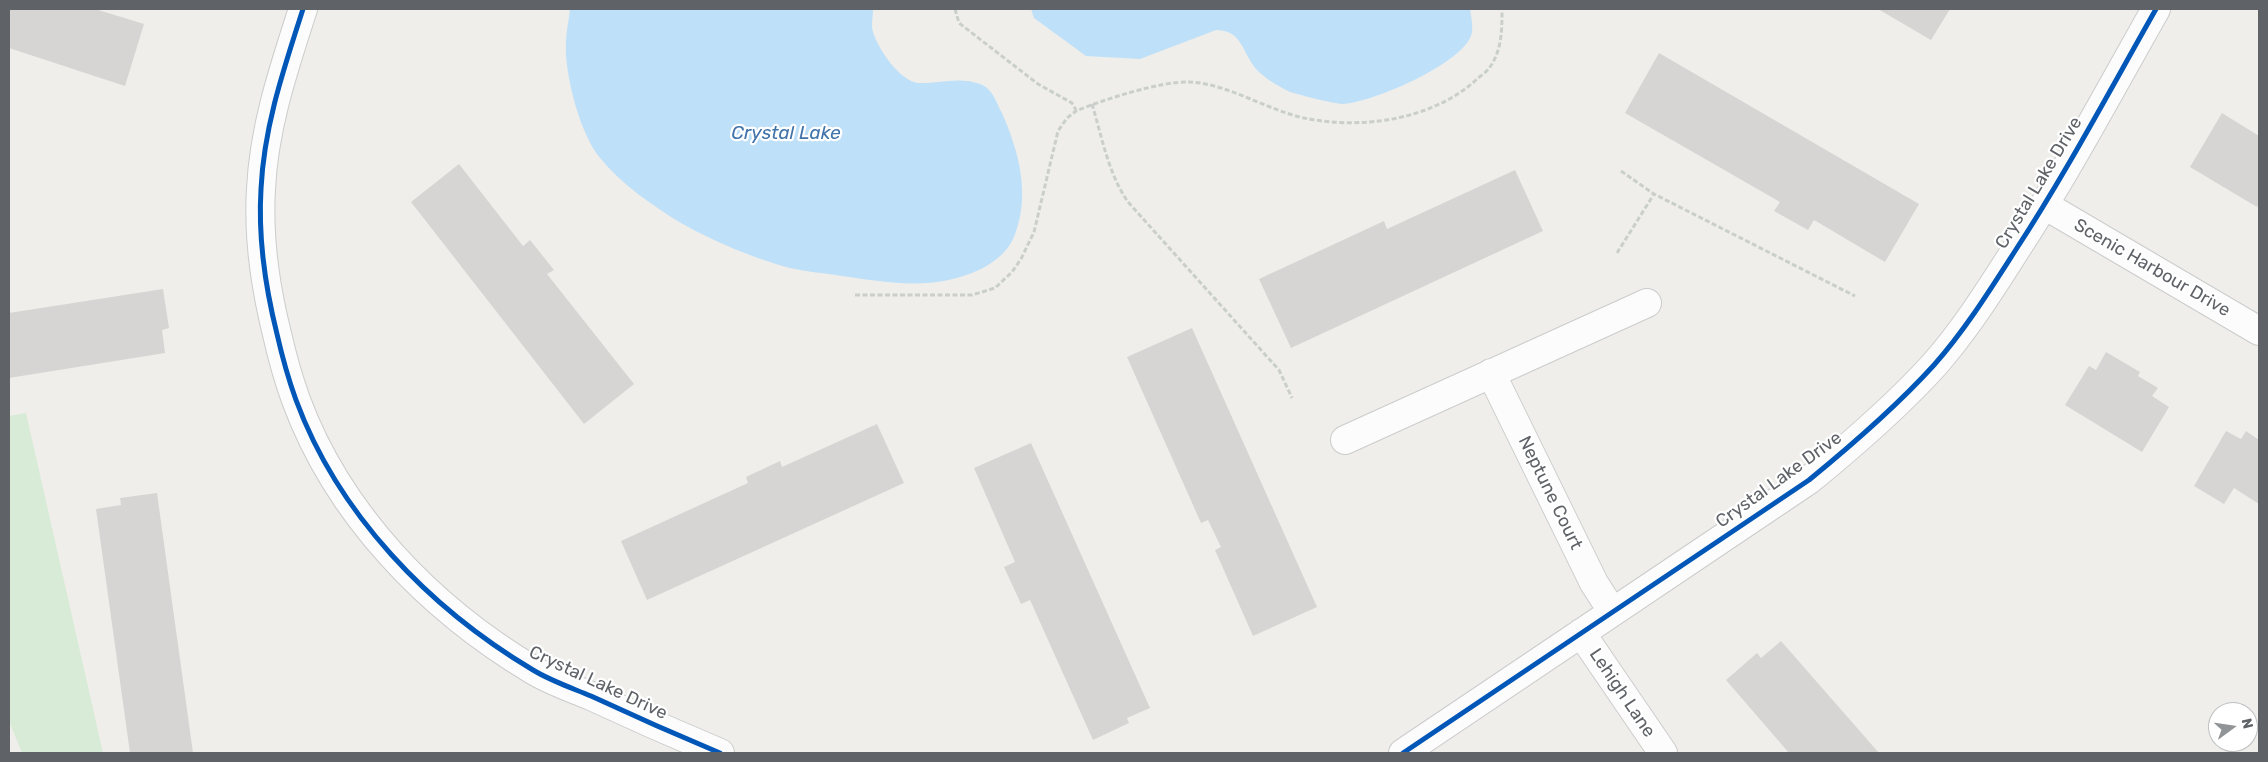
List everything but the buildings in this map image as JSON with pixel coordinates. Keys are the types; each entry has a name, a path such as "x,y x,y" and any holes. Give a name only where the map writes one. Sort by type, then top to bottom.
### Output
{"street":[{"name":"Crystal Lake Drive","path":"303,9 274,101 260,189 261,249 269,302 282,355 296,400 324,458 372,533 424,590 474,632 535,671 720,753"},
{"name":"Crystal Lake Drive","path":"1403,753 1809,480 1887,413 1935,364 1977,311 2046,206 2156,9"},
{"name":"Scenic Harbour Drive","path":"2046,206 2259,331"},
{"path":"1346,440 1646,303"},
{"name":"Neptune Court","path":"1491,373 1594,583 1612,611"},
{"name":"Lehigh Lane","path":"1581,633 1663,753"}],"path":[{"path":"955,9 959,23 1038,84 1072,103 1076,110"},
{"path":"855,296 972,295 995,288 1021,259 1034,232 1058,131 1067,118 1076,110 1167,84 1190,82 1211,86 1282,112 1327,122 1379,121 1411,114 1441,103 1469,86 1490,67 1502,40 1502,9"},
{"path":"1092,104 1112,174 1119,189 1134,209 1279,370 1292,398"},
{"path":"1621,172 1654,194 1855,296"},
{"path":"1617,253 1654,194"}],"green space":[{"path":"26,413 103,753 22,753 9,721 9,416"}],"water":[{"name":"Crystal Lake","path":"570,9 873,9 872,27 876,39 885,55 904,77 918,83 957,80 972,82 984,86 994,96 1008,128 1021,174 1022,205 1014,237 1000,256 981,269 964,276 930,283 895,283 790,268 734,249 693,230 627,186 608,168 593,147 580,119 568,70 566,38"},
{"path":"1031,9 1470,9 1472,32 1466,44 1454,56 1437,68 1395,89 1374,97 1343,104 1288,91 1275,84 1256,69 1236,38 1225,31 1216,30 1140,59 1086,56 1034,18"}],"cycle path":[{"path":"303,9 276,98 266,143 260,207 263,262 269,298 290,383 314,442 336,482 362,519 391,554 423,587 458,618 495,645 547,678 720,753"},
{"path":"1403,753 1809,480 1905,396 1934,365 1967,324 2034,222 2156,9"}]}
